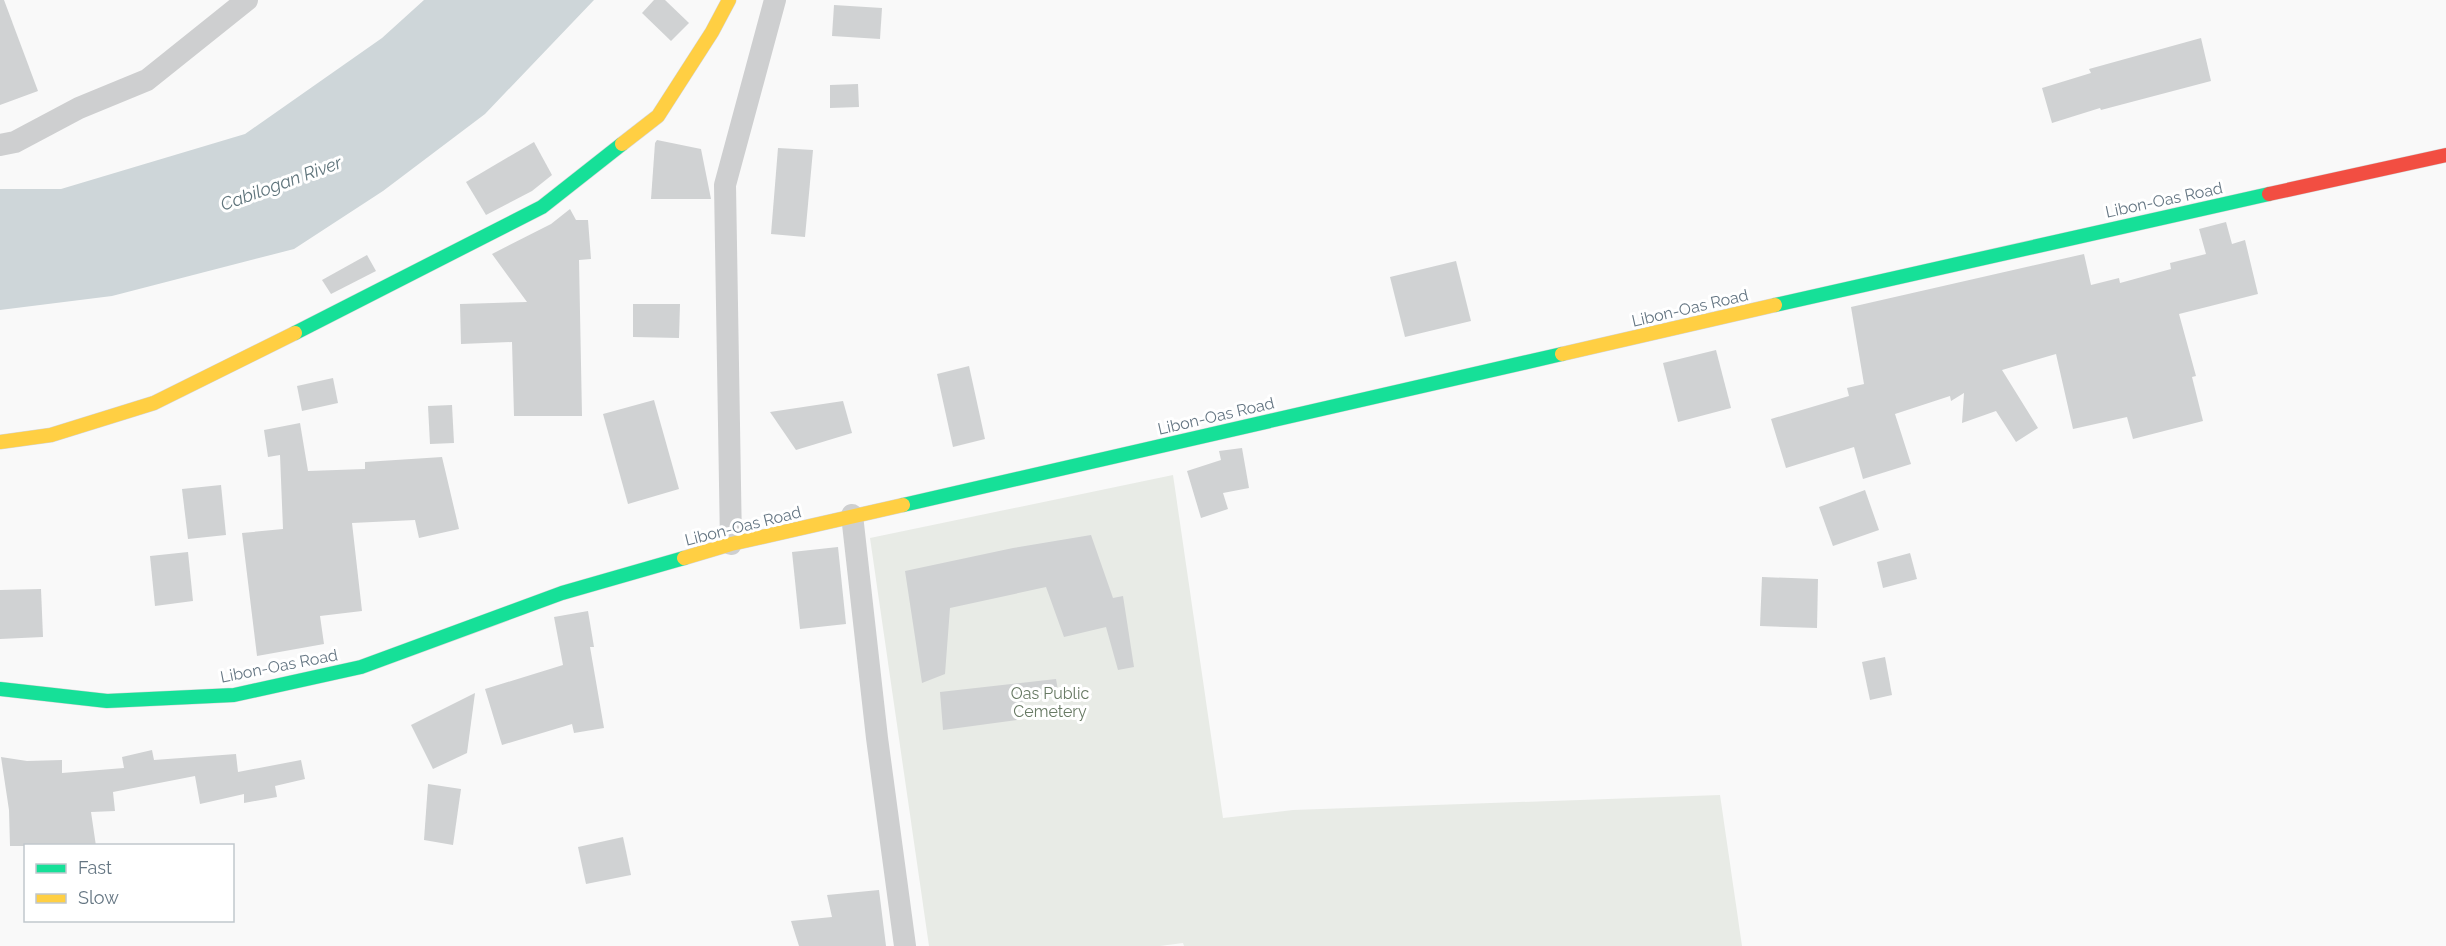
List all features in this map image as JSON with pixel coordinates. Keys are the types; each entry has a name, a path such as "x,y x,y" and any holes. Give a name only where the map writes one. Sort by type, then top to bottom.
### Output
{"main road":[{"path":"0,442 51,435 154,403 542,207 658,116 712,32 729,0"},
{"name":"Libon-Oas Road","path":"0,689 106,701 234,694 361,667 562,593 731,544 2107,229 2446,155"}],"street":[{"path":"0,145 15,142 80,108 147,80 247,0"},
{"path":"731,544 725,185 775,0"},
{"path":"852,516 877,738 905,946"}],"green space":[{"name":"Oas Public Cemetery","path":"1173,475 1223,818 1293,810 1720,795 1742,946 1184,946 1183,943 1160,946 929,946 870,538"}],"water":[{"name":"Cabilogan River","path":"424,0 594,0 485,114 383,191 294,249 112,296 0,310 0,189 61,189 245,134 382,38"}],"building":[{"path":"0,0 4,0 38,91 0,105"},
{"path":"654,0 665,0 689,23 671,41 642,13"},
{"path":"834,5 882,8 880,39 832,36"},
{"path":"2201,38 2211,81 2101,110 2100,108 2052,123 2042,88 2091,73 2089,69"},
{"path":"858,84 859,107 830,108 830,85"},
{"path":"657,140 701,149 711,199 651,199"},
{"path":"534,142 552,175 532,191 486,215 466,182"},
{"path":"778,148 813,150 805,237 771,234"},
{"path":"570,209 576,220 588,220 591,259 579,260 582,416 514,416 512,342 461,344 460,304 527,302 492,254 551,224"},
{"path":"2226,222 2232,244 2245,240 2258,294 2179,314 2196,376 2192,377 2203,421 2133,439 2127,417 2073,429 2056,354 2002,370 2038,428 2016,442 1996,411 1962,423 1964,393 1951,401 1950,396 1895,414 1911,464 1863,479 1854,447 1786,468 1771,419 1849,396 1847,388 1864,384 1851,307 2084,254 2091,285 2119,278 2120,283 2171,269 2170,263 2206,254 2199,229"},
{"path":"367,255 376,271 331,294 322,280"},
{"path":"1456,261 1471,321 1405,337 1390,277"},
{"path":"633,304 680,304 679,338 633,337"},
{"path":"1716,350 1731,408 1678,422 1663,363"},
{"path":"969,366 985,439 953,447 937,374"},
{"path":"333,378 338,403 302,411 297,386"},
{"path":"654,400 679,489 628,504 603,414"},
{"path":"843,401 852,433 796,450 770,412"},
{"path":"452,405 454,443 430,444 428,406"},
{"path":"300,423 308,471 365,469 365,462 442,457 459,529 419,538 415,520 352,523 362,611 320,616 324,644 257,656 242,533 283,529 280,455 268,457 264,430"},
{"path":"1242,448 1249,488 1223,493 1228,509 1201,518 1187,471 1221,460 1219,451"},
{"path":"221,485 226,535 188,539 182,489"},
{"path":"1865,490 1879,530 1833,546 1819,507"},
{"path":"1091,535 1113,598 1123,596 1134,667 1118,670 1106,627 1064,637 1046,587 950,608 945,674 922,683 905,571 1013,548"},
{"path":"838,547 846,624 800,629 792,552"},
{"path":"188,552 193,601 155,606 150,556"},
{"path":"1910,553 1917,579 1883,588 1877,562"},
{"path":"1762,577 1818,579 1817,628 1760,626"},
{"path":"41,589 43,637 0,639 0,590"},
{"path":"588,611 594,647 590,647 604,728 574,733 572,724 502,745 485,689 563,665 554,617"},
{"path":"1885,657 1892,695 1870,700 1862,662"},
{"path":"1056,679 1058,690 1012,705 1017,720 943,730 940,692"},
{"path":"475,693 467,753 433,769 411,725"},
{"path":"152,750 154,760 236,754 238,772 301,760 305,779 275,786 277,797 244,803 244,794 200,804 195,776 113,792 115,811 91,812 96,844 10,846 9,810 1,757 27,761 62,760 62,773 124,768 122,757"},
{"path":"428,784 461,789 453,845 424,840"},
{"path":"623,837 631,875 586,884 578,847"},
{"path":"879,890 886,946 799,946 791,921 832,917 827,895"}],"traffic: fast":[{"path":"295,333 542,207 622,144"},
{"path":"1775,305 2269,194"},
{"path":"903,505 1562,354"},
{"path":"0,689 107,701 234,695 361,667 562,593 684,558"}],"traffic: slow":[{"path":"622,144 658,116 712,32 729,0"},
{"path":"1562,354 1775,305"},
{"path":"0,442 51,435 154,403 295,333"},
{"path":"684,558 731,544 903,505"}],"traffic: jam":[{"path":"2269,194 2446,155"}]}
